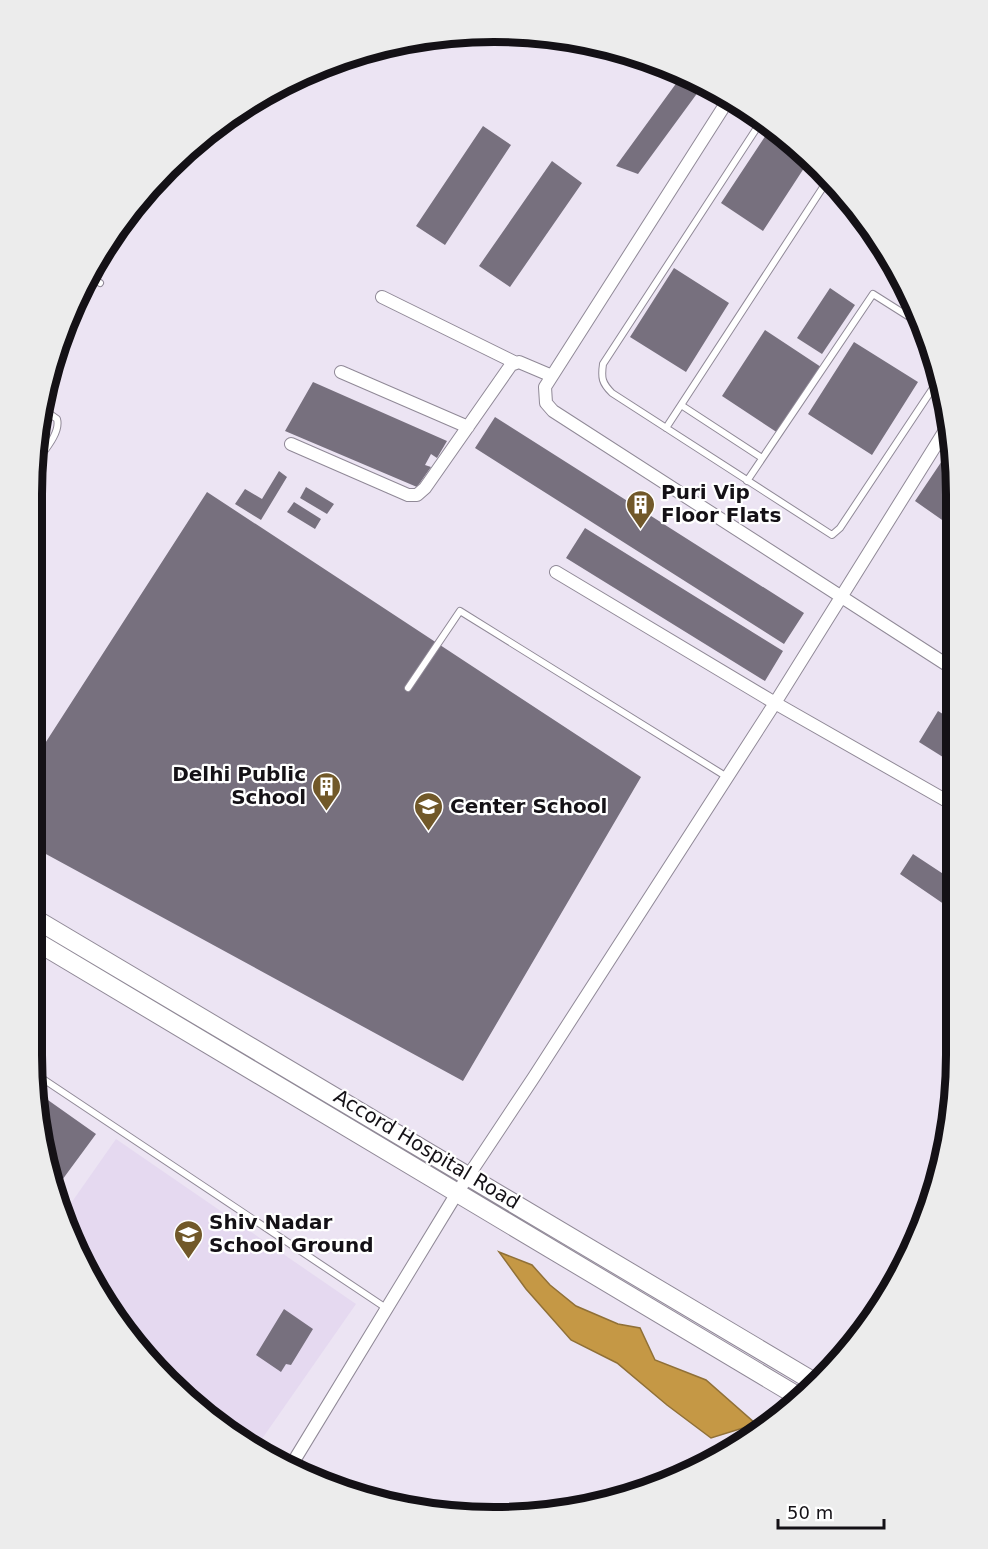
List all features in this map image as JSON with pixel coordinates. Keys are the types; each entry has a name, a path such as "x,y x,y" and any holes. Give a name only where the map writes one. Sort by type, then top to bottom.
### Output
{"street":[{"path":"724,106 545,387 546,403 553,411 946,664"},
{"path":"382,297 514,362 552,376"},
{"path":"291,444 408,495 417,495 425,488 514,362"},
{"path":"341,372 468,427"},
{"path":"294,1460 457,1193 775,703 942,435"},
{"path":"556,572 775,703 946,800"},
{"path":"42,923 809,1379"},
{"name":"Accord Hospital Road","path":"42,945 793,1394"}],"lane":[{"path":"758,127 603,364 601,377 605,386 612,393 832,535 840,528 933,388"},
{"path":"666,428 824,185"},
{"path":"96,281 100,283"},
{"path":"747,481 873,294 910,318"},
{"path":"681,405 762,458"},
{"path":"44,450 59,424 57,419 50,414"},
{"path":"408,688 460,611 727,777"},
{"path":"43,1079 387,1308"}],"shaded area":[{"name":"Shiv Nadar School Ground","path":"116,1139 356,1304 260,1441 219,1414 196,1395 174,1375 135,1330 103,1281 76,1228 68,1207"},
{"path":"499,1252 532,1265 550,1285 576,1306 618,1324 640,1328 655,1360 706,1380 756,1424 711,1438 617,1363 571,1340 526,1289"}],"building":[{"path":"678,81 699,91 638,174 616,166"},
{"path":"483,126 511,145 445,245 416,226"},
{"path":"766,135 805,166 763,231 721,203"},
{"path":"552,161 582,183 510,287 479,266"},
{"path":"674,268 729,303 686,372 630,337"},
{"path":"830,288 855,305 822,354 797,338"},
{"path":"765,330 821,367 778,433 722,396"},
{"path":"854,342 918,382 872,455 808,414"},
{"path":"313,382 447,441 437,458 431,454 425,465 431,467 417,487 285,431"},
{"name":"Puri Vip Floor Flats","path":"495,417 804,613 784,644 475,448"},
{"path":"944,457 946,523 915,501"},
{"path":"279,471 287,477 261,520 235,504 245,489 262,499"},
{"path":"306,487 334,504 327,514 300,498"},
{"name":"Delhi Public School","path":"207,492 641,777 463,1081 42,852 42,748"},
{"path":"294,502 321,519 315,529 287,512"},
{"path":"585,528 783,651 765,681 566,558"},
{"path":"938,711 946,716 946,759 919,742"},
{"path":"913,854 946,876 946,906 900,874"},
{"path":"44,1097 96,1134 60,1182 51,1143"},
{"path":"284,1309 313,1329 291,1365 286,1364 281,1372 256,1355"}],"place":[{"name":"Puri Vip Floor Flats","path":"640,530"},
{"name":"Delhi Public School","path":"327,812"},
{"name":"Center School","path":"429,832"},
{"name":"Shiv Nadar School Ground","path":"188,1260"}]}
